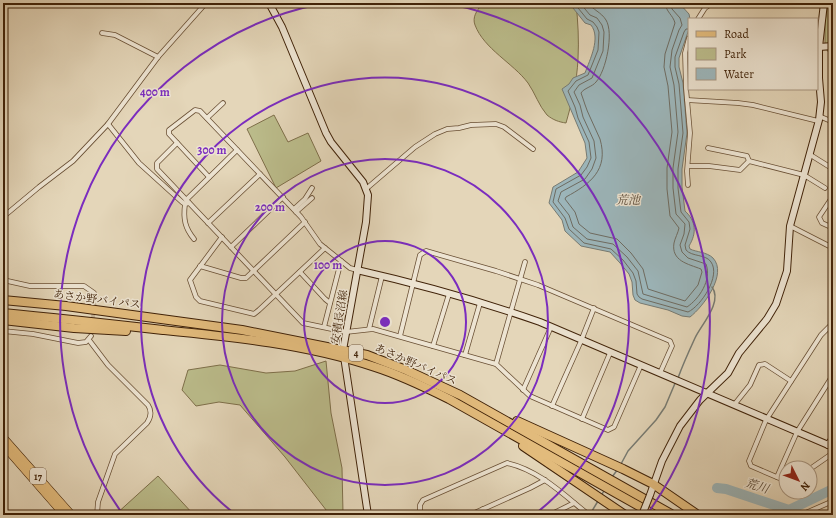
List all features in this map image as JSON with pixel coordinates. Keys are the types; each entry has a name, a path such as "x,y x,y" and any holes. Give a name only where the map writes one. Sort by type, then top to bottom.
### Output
{"highway":[{"name":"あさか野バイパス","path":"3,300 73,307 242,330 367,355 446,388 673,515"},
{"name":"あさか野バイパス","path":"3,313 277,343 374,366 425,387 655,515"},
{"path":"3,320 74,328 148,332 162,330"},
{"path":"476,404 490,408 623,469 653,484 698,515"},
{"path":"464,408 483,423 536,454 625,515"}],"main road":[{"name":"17","path":"3,437 72,515"},
{"name":"17","path":"3,445 64,515"}],"street":[{"path":"3,217 73,161 108,124 158,57 206,3"},
{"name":"安積長沼線","path":"269,3 282,27 326,133 335,148 360,178 368,195 368,211 343,350 368,515"},
{"path":"698,18 701,13 712,3"},
{"path":"642,515 664,456 680,426 696,404 728,373 739,353 767,319 776,304 787,271 790,226 819,118 821,102 819,47 824,3"},
{"path":"102,33 115,35 158,57"},
{"path":"688,42 685,53 690,133 687,171 688,185"},
{"path":"819,47 833,46"},
{"path":"687,100 753,105 833,122"},
{"path":"207,118 223,104"},
{"path":"209,177 169,134 169,130 195,110 200,111 283,197 305,222 320,244 350,268 413,283 511,312 551,327 766,420 831,446 833,438"},
{"path":"108,124 139,163 186,202 208,223 303,323 346,332 369,329 400,336 496,364 532,397 608,430 613,428 641,365"},
{"path":"366,189 415,147 435,134 447,129 471,125 496,124 509,131 533,149"},
{"path":"177,143 157,163 157,169 186,202"},
{"path":"708,148 747,156 749,161 804,175 825,188"},
{"path":"194,239 188,233 184,217 186,202 237,150"},
{"path":"809,154 833,169"},
{"path":"688,166 709,166 740,170 749,161"},
{"path":"208,223 260,174"},
{"path":"295,210 312,188"},
{"path":"833,196 819,217 822,223 833,228"},
{"path":"231,247 283,197"},
{"path":"295,210 312,198"},
{"path":"200,266 243,279 246,278 305,222"},
{"path":"790,226 833,248"},
{"path":"222,237 190,280 196,297 200,300 254,314 325,248"},
{"path":"400,336 420,255 426,251 538,285 670,341 672,346 660,373"},
{"path":"324,327 341,261"},
{"path":"496,364 525,262"},
{"path":"300,272 330,303"},
{"path":"369,329 382,276"},
{"path":"3,280 30,286 84,286 94,293 95,298"},
{"path":"433,346 449,294"},
{"path":"465,354 480,303"},
{"path":"552,406 594,308"},
{"path":"833,323 821,335 766,420 748,461 751,466 777,477 797,432 833,375"},
{"path":"523,390 551,327"},
{"path":"3,331 33,334 78,344 84,343 90,338 108,365 148,405 151,413 147,422 115,454 98,502 98,515"},
{"path":"582,419 610,353"},
{"path":"734,405 750,385 759,364 764,364 791,381"},
{"path":"818,463 833,453"},
{"path":"420,515 420,505 423,500 504,463 517,465 545,480 589,515"},
{"path":"470,515 545,480"},
{"path":"801,515 833,500"},
{"path":"550,515 574,503"},
{"path":"483,509 486,515"}],"green space":[{"path":"529,3 576,3 578,24 577,67 574,91 566,123 547,115 528,83 515,69 492,49 479,34 474,22 481,5 527,6"},
{"path":"828,3 833,3 833,57 825,48 825,22"},
{"path":"274,115 288,142 308,133 321,161 276,188 247,129"},
{"path":"326,361 331,413 342,468 343,513 339,515 330,515 285,457 240,405 219,402 196,406 182,390 188,370 220,365 266,373 295,371"},
{"path":"158,476 194,515 115,515"}],"water":[{"name":"荒池","path":"569,3 679,3 689,14 688,32 679,58 679,67 683,83 687,133 682,169 682,187 685,211 689,215 694,227 692,241 689,246 690,249 708,254 713,258 717,265 718,273 716,281 707,298 690,317 682,316 668,310 640,303 635,300 629,274 620,263 610,252 581,246 565,231 562,220 549,203 553,187 578,172 587,158 585,143 562,89 569,84 573,78 585,73 592,55 595,42 594,30 591,25 585,23"}],"waterway":[{"path":"678,378 695,338 713,306 715,293 712,287"},
{"path":"621,464 628,451 656,420 665,407 676,381"},
{"path":"612,477 618,469"},
{"name":"荒川","path":"717,488 726,489 789,510 833,489"},
{"path":"601,496 605,489"},
{"path":"594,515 592,511 598,501"}],"tunnel":[{"path":"91,336 95,298"}]}
